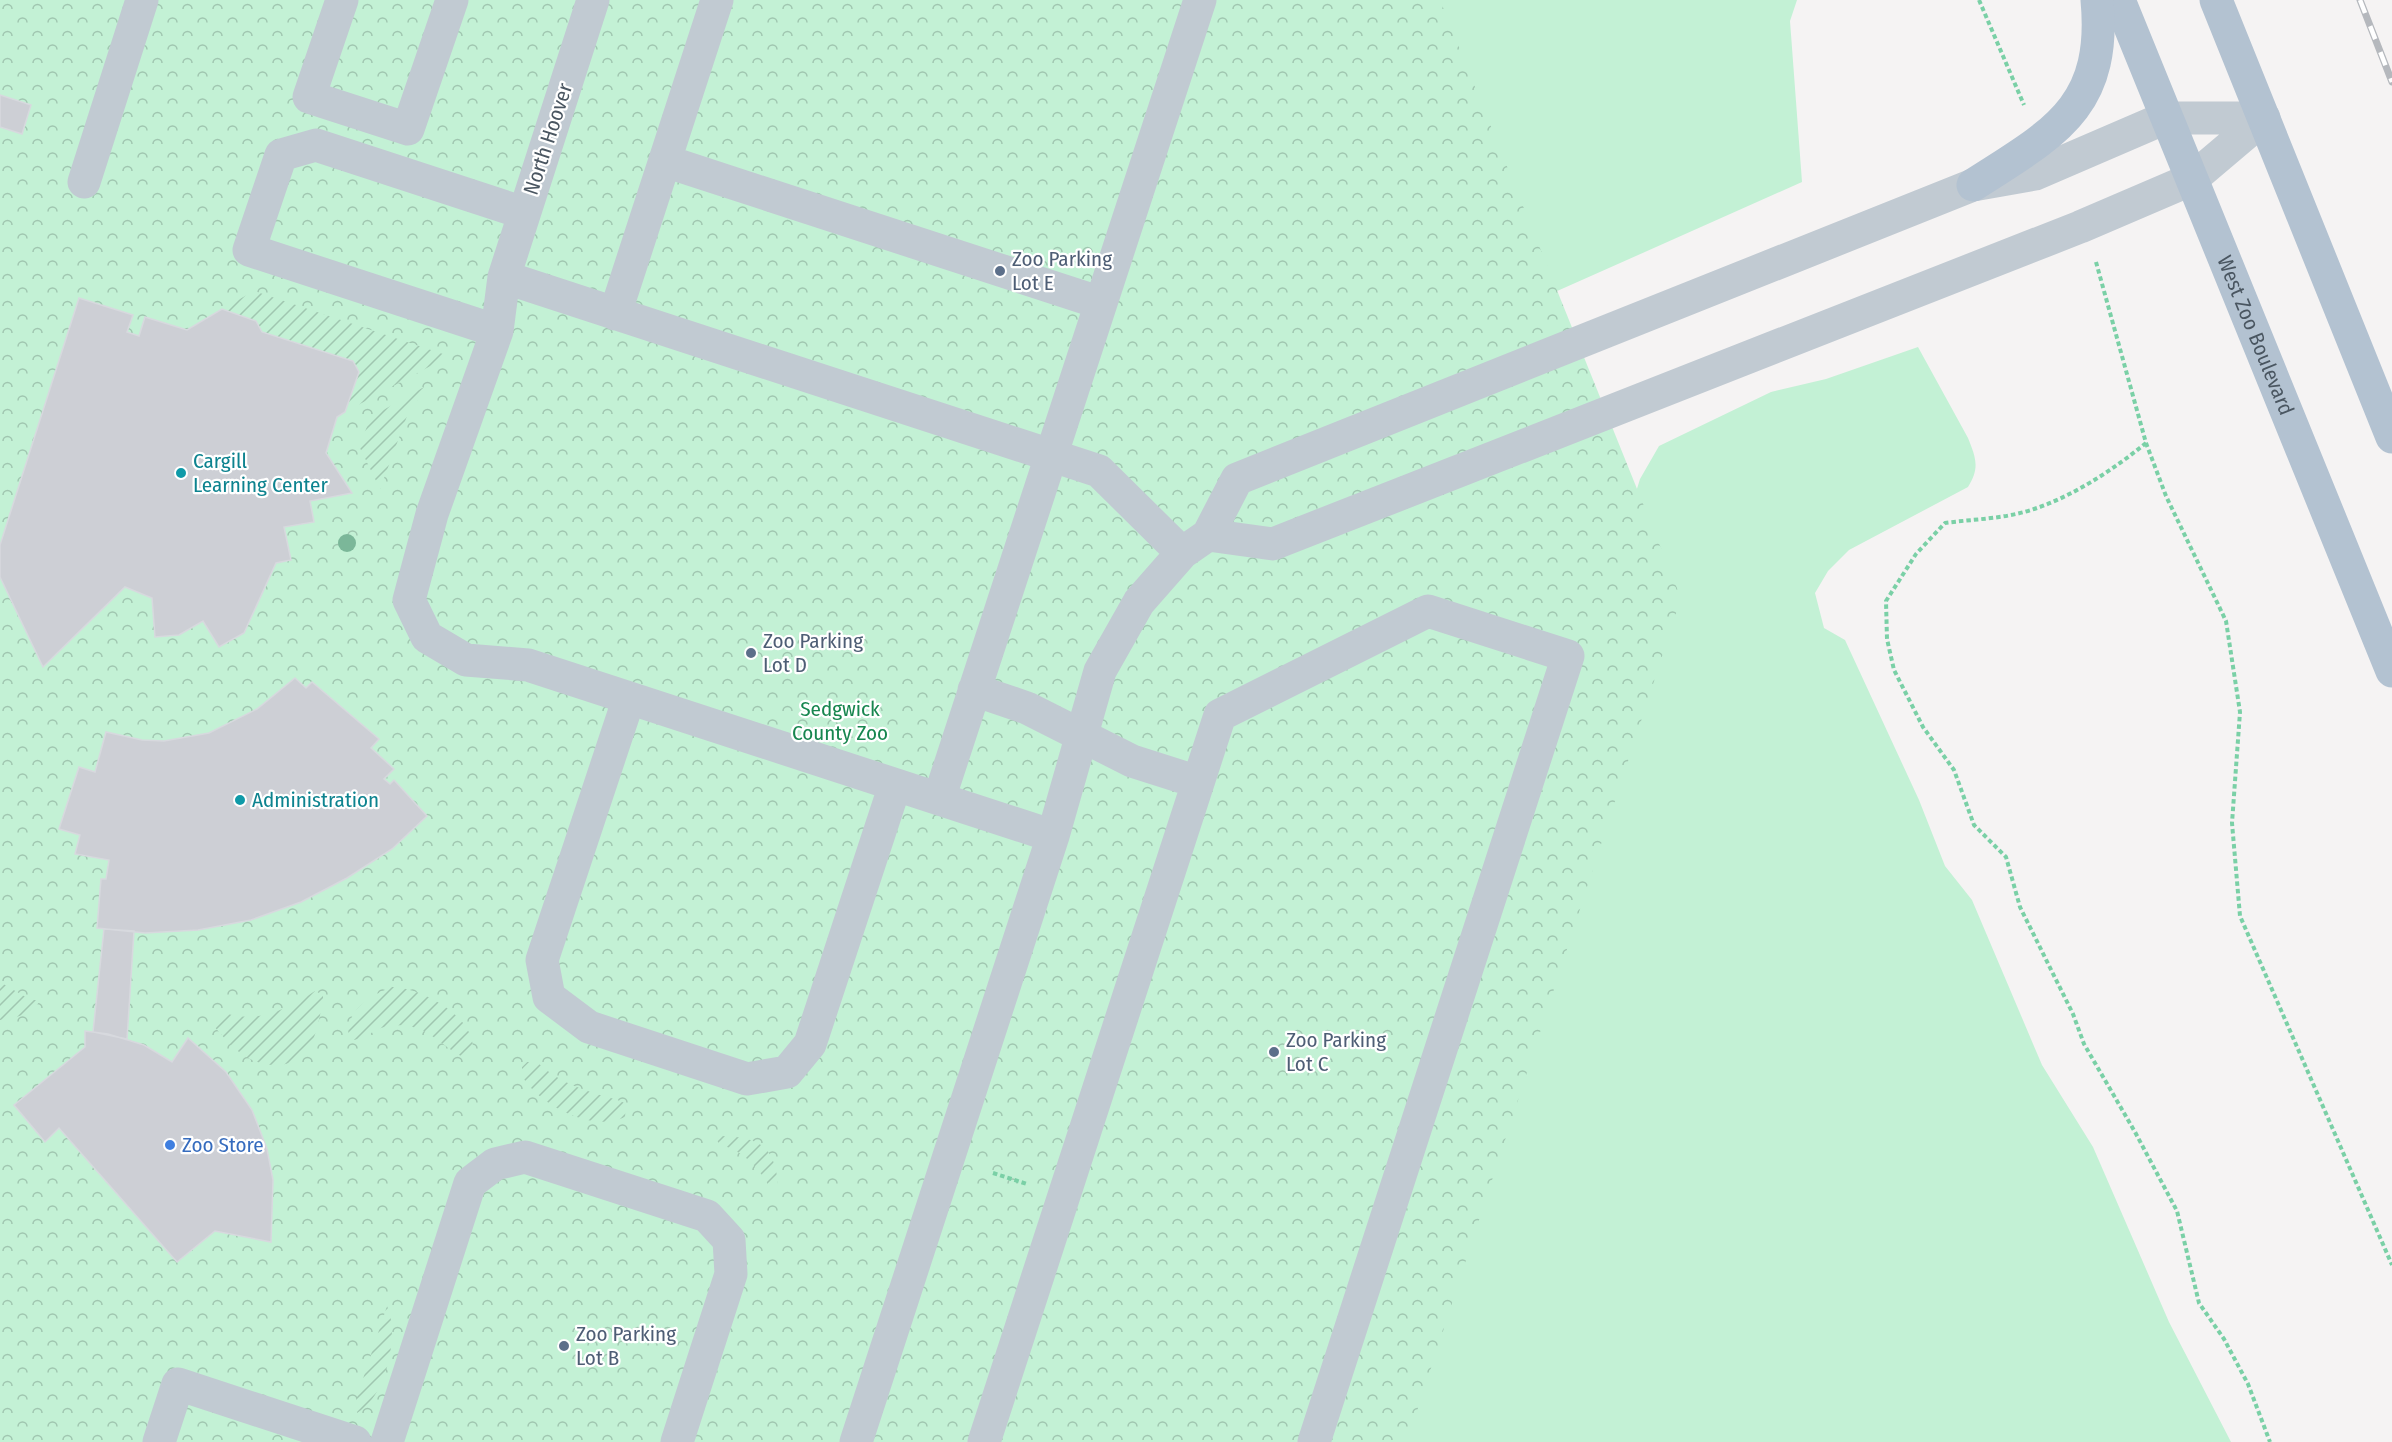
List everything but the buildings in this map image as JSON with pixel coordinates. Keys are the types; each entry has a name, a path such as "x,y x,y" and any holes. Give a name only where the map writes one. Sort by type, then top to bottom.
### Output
{"main road":[{"path":"1973,185 2041,142 2074,109 2094,72 2099,28 2097,0"},
{"name":"West Zoo Boulevard","path":"2119,0 2165,118 2192,179 2392,671"},
{"path":"2216,0 2392,437"}],"street":[{"path":"84,182 142,0"},
{"path":"342,0 309,97 408,129 452,0"},
{"name":"North Hoover","path":"592,0 504,278 497,331 432,514 409,600 427,638 466,660 528,665 1053,837"},
{"path":"615,314 717,0"},
{"path":"939,799 1200,0"},
{"path":"344,154 358,113"},
{"path":"856,1442 1053,837 1100,671 1139,602 1195,544 1237,479 1973,185 2035,174 2165,118 2264,118"},
{"path":"504,278 1099,471 1195,544 1273,544 2069,232 2192,179 2264,118"},
{"path":"497,331 249,250 281,155 316,145 524,213"},
{"path":"665,160 1101,303"},
{"path":"984,1442 1220,715 1428,611 1568,656 1314,1442"},
{"path":"974,690 1027,708 1132,760 1198,782"},
{"path":"629,698 542,960 549,997 589,1028 747,1079 787,1072 810,1044 896,785"},
{"path":"387,1442 470,1183 495,1164 525,1157 707,1216 729,1240 731,1274 677,1442"},
{"path":"159,1442 178,1384 355,1442"}],"path":[{"path":"1979,0 2025,109"},
{"path":"2094,257 2146,443 2166,496 2226,621 2240,712 2232,823 2241,916 2392,1266"},
{"path":"2146,443 2122,462 2075,490 2032,510 1995,518 1945,523 1916,554 1886,601 1887,639 1894,670 1918,717 1954,770 1974,825 2006,857 2020,907 2073,1014 2084,1044 2177,1211 2199,1303 2224,1339 2238,1366 2270,1442"}],"green space":[{"name":"Sedgwick County Zoo","path":"0,0 1440,0 1681,598 1407,1442 0,1442"},
{"path":"1270,0 1797,0 1790,21 1802,182 1490,321"},
{"path":"254,291 449,356 345,412 359,372 352,361 262,332 256,321 222,309"},
{"path":"1918,347 1968,438 1976,463 1972,480 1968,487 1849,550 1828,571 1815,593 1824,628 1845,640 1919,800 1945,866 1972,900 2042,1065 2093,1147 2169,1322 2231,1442 1342,1442 1640,479 1659,446 1771,392 1826,379"},
{"path":"424,387 429,390 410,408 380,489 359,446 371,417"},
{"path":"0,982 29,999 40,1001 32,1010 22,1015 0,1020"},
{"path":"392,987 419,993 447,1008 459,1018 468,1030 472,1042 472,1056 467,1059 424,1031 403,1025 385,1027 354,1040 349,1037 348,1028 351,1020 361,1005 376,994"},
{"path":"315,991 323,995 316,1031 307,1052 292,1062 269,1065 249,1059 233,1047 212,1024 225,1013 249,1017 272,1013 294,1004"},
{"path":"527,1062 537,1062 566,1082 626,1104 625,1117 612,1121 582,1119 553,1106 530,1087 522,1076 522,1067"},
{"path":"720,1136 744,1138 762,1146 773,1160 778,1185 771,1189 750,1161 736,1151 719,1144 717,1140"},
{"path":"387,1306 392,1332 388,1364 376,1394 357,1413 357,1397"}],"railway":[{"path":"2360,0 2392,82"}],"place":[{"name":"Zoo Parking Lot E","path":"1000,271"},
{"name":"Cargill Learning Center","path":"181,473"},
{"name":"Zoo Parking Lot D","path":"751,653"},
{"name":"Administration","path":"240,800"},
{"name":"Zoo Parking Lot C","path":"1274,1052"},
{"name":"Zoo Store","path":"170,1145"},
{"name":"Zoo Parking Lot B","path":"564,1346"}]}
